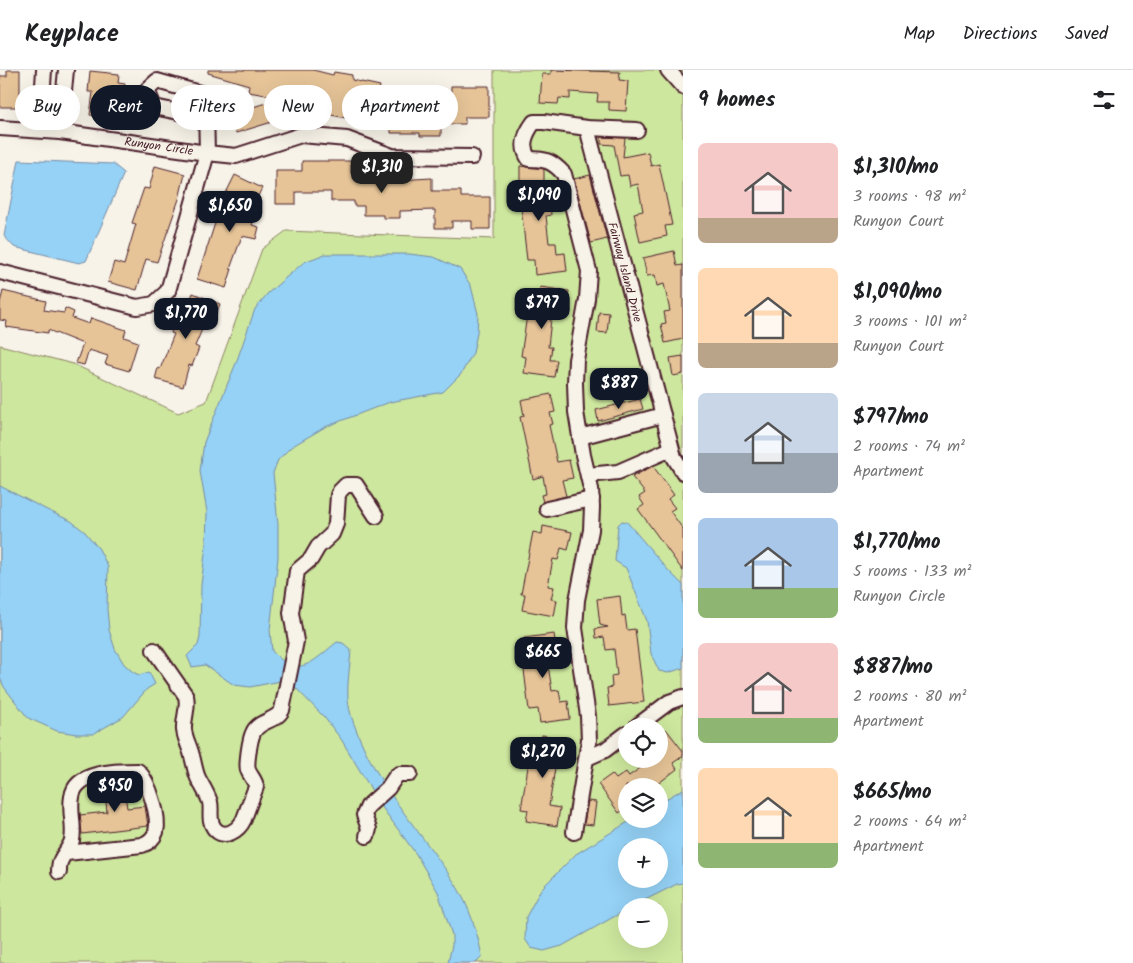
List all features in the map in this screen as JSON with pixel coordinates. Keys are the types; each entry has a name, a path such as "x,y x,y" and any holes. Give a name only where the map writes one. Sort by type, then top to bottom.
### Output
{"street":[{"path":"43,85 44,70"},
{"path":"60,132 66,70"},
{"path":"668,70 683,87"},
{"path":"574,832 589,740 588,716 575,628 578,600 591,530 592,499 576,412 576,360 587,299 589,271 564,174 555,164 543,159 529,159 524,152 524,140 534,122 587,128 637,130"},
{"name":"Runyon Circle","path":"0,128 15,129"},
{"name":"Fairway Island Drive","path":"587,128 674,457 683,472"},
{"name":"Runyon Circle","path":"0,272 137,307 154,304 168,291 208,154 40,130"},
{"path":"207,130 208,154 236,156 300,135 347,139 392,156 472,157"},
{"path":"580,437 663,415"},
{"path":"588,474 618,472 672,449"},
{"path":"154,650 186,696 188,703 184,725 186,736 195,770 209,799 214,828 223,833 234,832 245,817 256,786 246,765 253,732 260,725 279,715 287,685 296,640 291,614 297,571 311,559 318,547 332,534 336,524 337,501 340,491 346,485 356,485 376,516"},
{"path":"547,509 592,499"},
{"path":"647,718 668,702 683,697"},
{"path":"587,758 605,750 618,740"},
{"path":"59,872 60,861 67,853 72,842 74,828 72,797 75,788 84,779 101,774 138,771 145,778 150,790 156,821 156,832 150,842 142,846 67,853"},
{"path":"367,836 369,829 364,815 365,810 388,788 396,776 399,774 410,774"}],"green space":[{"path":"494,70 683,70 683,963 0,963 0,345 73,364 178,413 206,402 262,249 286,231 494,239"}],"water":[{"path":"19,160 113,164 124,173 86,261 79,263 14,247 4,236"},
{"path":"325,254 409,254 434,257 460,269 471,286 478,314 473,353 461,374 443,392 390,402 325,427 291,447 278,460 273,473 278,524 278,558 270,630 272,651 290,665 305,665 337,642 343,643 351,650 348,699 356,730 392,797 461,893 475,929 482,957 476,963 448,963 452,935 438,892 416,854 381,806 341,739 324,717 291,683 281,681 250,687 234,685 205,665 192,667 187,656 198,645 200,637 201,585 206,546 207,512 200,471 204,442 236,363 255,309 268,293 304,262"},
{"path":"0,486 71,521 85,532 99,549 108,567 107,609 109,630 115,649 124,664 133,672 139,675 149,672 155,684 147,689 123,717 93,734 57,731 28,718 4,687 0,678"},
{"path":"622,521 627,522 683,585 683,668 668,673 659,671 651,654 647,621 626,568 615,561 618,525"},
{"path":"683,789 683,883 677,884 649,898 618,898 618,914 562,946 544,951 531,948 525,939 526,917 541,889 576,854 618,828 668,828 668,798"}],"building":[{"path":"7,70 20,70 20,85 15,85 15,107 0,107 0,76 7,76"},
{"path":"208,70 313,70 333,75 334,72 352,75 352,80 375,85 342,85 342,117 332,115 332,85 264,85 264,95 254,93 254,85 208,73"},
{"path":"551,70 620,72 619,80 628,81 626,111 609,110 609,102 597,102 598,94 570,92 570,99 559,98 558,104 540,103 542,74 551,74"},
{"path":"90,71 119,74 118,83 125,84 90,85 90,92 88,92"},
{"path":"458,86 489,86 489,117 465,117 465,124 458,124"},
{"path":"264,104 264,124 254,128 254,107"},
{"path":"235,130 246,130 236,133"},
{"path":"391,130 441,130 441,136 420,136 420,133 391,133"},
{"path":"601,137 625,138 623,157 648,152 651,166 659,164 672,225 665,226 667,236 640,242 634,213 643,211 638,184 630,186 628,175 620,176 614,145 601,144"},
{"path":"302,161 351,161 351,173 380,173 380,181 432,178 432,191 461,191 461,197 490,197 490,229 472,229 472,221 452,221 452,228 435,228 435,210 400,211 400,218 383,218 383,215 364,215 364,206 354,206 354,201 331,201 331,192 296,192 296,204 276,204 276,171 302,171"},
{"path":"155,166 185,174 179,199 157,262 146,259 137,290 108,282 114,262 124,265 136,224 132,223 144,188 149,189"},
{"path":"520,166 544,169 544,186 555,185 556,202 550,203 551,215 546,216 549,243 556,243 557,254 565,253 567,271 535,275 534,260 527,260 519,189"},
{"path":"235,175 262,188 250,212 256,214 252,225 259,227 256,239 242,236 230,269 232,269 226,288 197,279 217,217 226,220 233,196 226,193"},
{"path":"590,175 607,239 591,243 574,179"},
{"path":"674,251 677,266 683,265 683,339 665,343 661,324 666,323 664,312 670,311 664,284 657,286 655,275 647,276 643,258"},
{"path":"540,287 569,291 566,310 559,309 557,320 551,319 548,347 552,347 550,360 557,360 554,377 524,373 526,357 521,356 530,294 539,295"},
{"path":"3,291 46,301 44,310 64,313 65,308 74,312 72,318 89,324 91,318 126,330 124,337 138,342 129,371 105,364 108,356 89,350 84,365 76,363 83,344 48,330 48,333 6,327 7,321 0,320 0,303"},
{"path":"193,293 220,304 213,323 206,320 195,346 199,348 192,366 189,365 183,387 155,379 158,368 160,369 174,334 171,333 175,321 181,323"},
{"path":"599,312 609,313 607,333 597,332"},
{"path":"683,356 683,374 673,376 670,358"},
{"path":"551,394 555,412 550,413 553,424 549,425 557,462 569,460 573,478 562,480 566,496 543,502 541,495 546,494 543,476 533,479 520,417 524,416 521,400"},
{"path":"640,399 643,409 598,421 596,410"},
{"path":"653,466 674,495 668,499 675,508 670,511 683,529 683,571 638,509 644,505 639,497 645,493 632,477"},
{"path":"543,526 572,532 568,550 561,548 558,560 553,559 548,586 554,587 551,599 557,600 554,616 522,610 525,594 521,594 533,532 542,534"},
{"path":"620,596 622,616 625,615 627,630 635,629 644,702 609,706 607,688 612,687 611,676 617,675 614,649 606,650 604,637 596,638 595,629 608,627 600,625 597,599"},
{"path":"554,634 558,663 548,665 552,691 559,690 561,702 568,701 570,719 540,723 538,709 529,710 522,654 527,654 524,638"},
{"path":"668,732 683,751 683,756 673,763 677,769 665,778 618,778 618,812 598,784 612,774 616,779 626,772 629,776 640,768 668,768"},
{"path":"542,735 571,740 568,759 560,758 558,768 555,768 549,806 560,808 557,826 526,821 528,810 521,809 532,743 540,744"},
{"path":"123,780 127,808 145,806 148,826 82,834 80,815 107,812 104,783"},
{"path":"588,801 596,802 593,825 584,824"}]}
